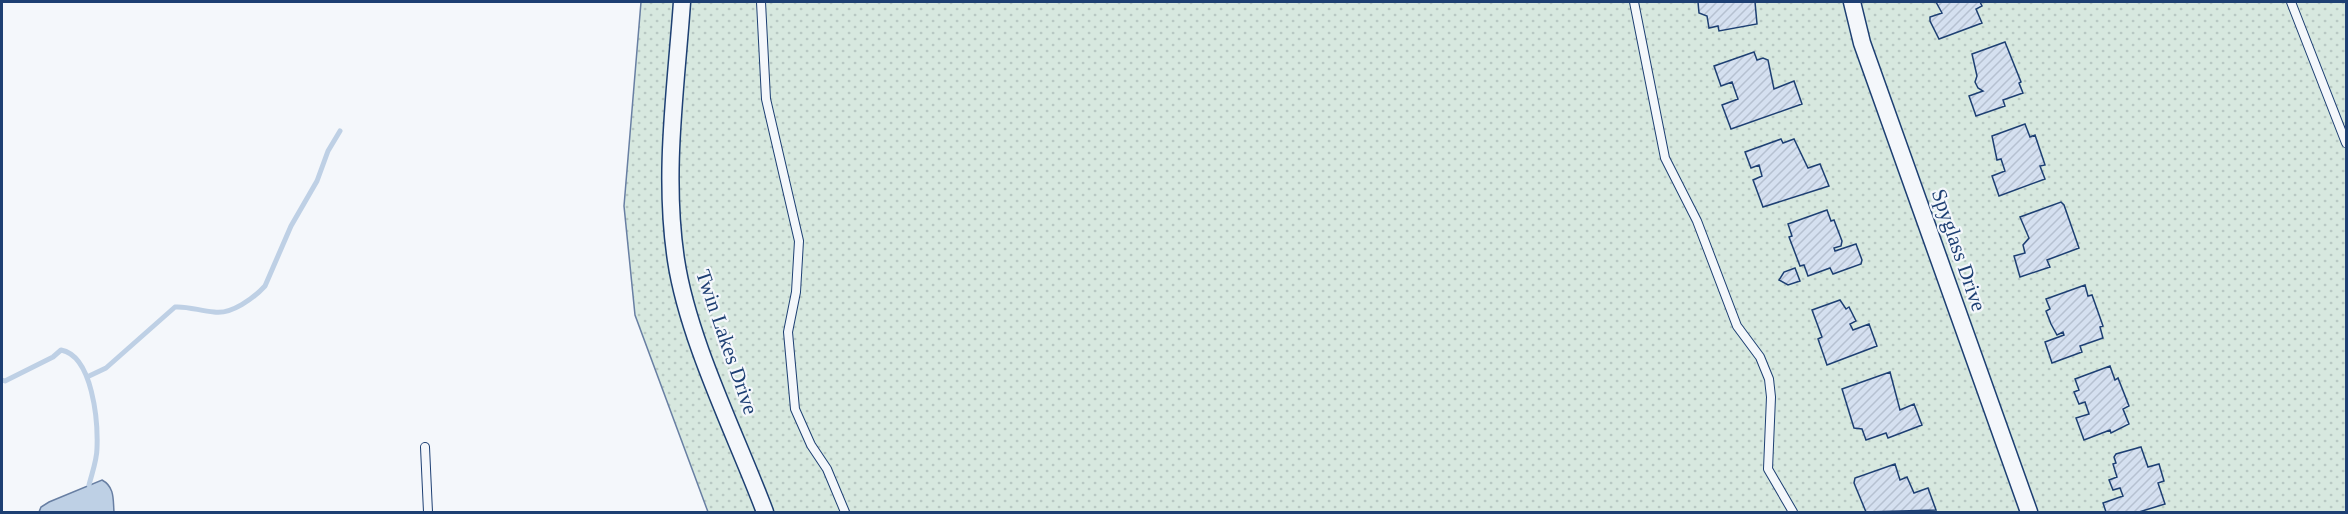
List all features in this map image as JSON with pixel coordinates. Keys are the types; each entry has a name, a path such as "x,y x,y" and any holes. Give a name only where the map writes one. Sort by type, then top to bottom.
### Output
{"street":[{"name":"Twin Lakes Drive","path":"682,2 670,152 671,207 676,262 700,345 765,513"},
{"name":"Spyglass Drive","path":"1852,2 1862,43 2029,513"}],"lane":[{"path":"761,2 766,99 799,241 796,292 788,332 795,409 805,434 827,469 845,513"},
{"path":"1634,2 1665,158 1697,221 1737,326 1760,357 1768,379 1771,397 1768,470 1793,513"},
{"path":"2290,2 2346,143"},
{"path":"425,447 428,513"}],"shaded area":[{"path":"641,2 2346,2 2346,512 708,512 635,315 624,206"}],"water":[{"path":"102,480 111,490 114,512 39,512 41,507 49,502"}],"building":[{"path":"1698,2 1755,2 1757,24 1719,31 1718,26 1709,28 1707,16 1699,13"},
{"path":"1936,2 1980,2 1982,6 1976,9 1982,23 1939,39 1930,21 1930,17 1942,13"},
{"path":"2005,42 2023,93 2003,100 2005,106 1976,116 1969,96 1983,91 1975,82 1977,76 1972,54"},
{"path":"1754,52 1757,60 1763,58 1768,60 1774,89 1794,81 1802,104 1731,129 1722,105 1738,99 1732,82 1721,86 1714,66"},
{"path":"2025,124 2030,137 2035,135 2045,165 2040,166 2045,179 1999,196 1992,176 2005,171 2001,159 1997,160 1992,136"},
{"path":"1781,139 1783,143 1794,139 1808,168 1820,164 1829,186 1763,207 1753,180 1762,176 1759,165 1751,168 1745,152"},
{"path":"2061,202 2079,248 2047,260 2050,267 2020,277 2014,256 2025,253 2023,245 2029,238 2020,217"},
{"path":"1827,210 1831,221 1834,220 1842,241 1841,246 1834,248 1835,251 1856,244 1862,260 1861,264 1833,274 1830,268 1808,276 1804,265 1800,266 1789,237 1792,236 1788,224"},
{"path":"1795,268 1800,281 1788,285 1779,280 1784,272"},
{"path":"2085,285 2088,296 2092,295 2103,326 2100,327 2103,338 2080,346 2082,352 2052,363 2045,342 2064,335 2063,332 2057,335 2051,324 2046,311 2050,309 2046,299"},
{"path":"1840,300 1846,309 1849,307 1856,321 1850,324 1853,330 1869,324 1877,346 1827,365 1818,339 1822,337 1812,310"},
{"path":"2110,366 2115,380 2118,378 2129,406 2123,409 2129,424 2111,433 2110,430 2084,440 2076,418 2089,414 2085,402 2079,404 2074,392 2079,390 2075,379"},
{"path":"1890,372 1900,410 1914,404 1922,425 1888,438 1886,433 1866,440 1862,429 1854,428 1842,389"},
{"path":"2141,447 2148,467 2159,464 2164,481 2158,483 2165,504 2139,512 2106,512 2103,503 2123,496 2120,488 2113,490 2109,480 2117,477 2113,464 2116,463 2114,457 2116,454"},
{"path":"1895,464 1900,480 1907,477 1914,493 1928,488 1936,510 1866,512 1854,483 1855,478"}],"waterway":[{"path":"87,377 106,368 175,307 228,311 242,305 260,291 265,286 291,226 317,181 328,151 340,131"},
{"path":"2,380 5,381 53,357 61,350 72,355 80,364 87,377 96,423 97,453 89,485"}]}
